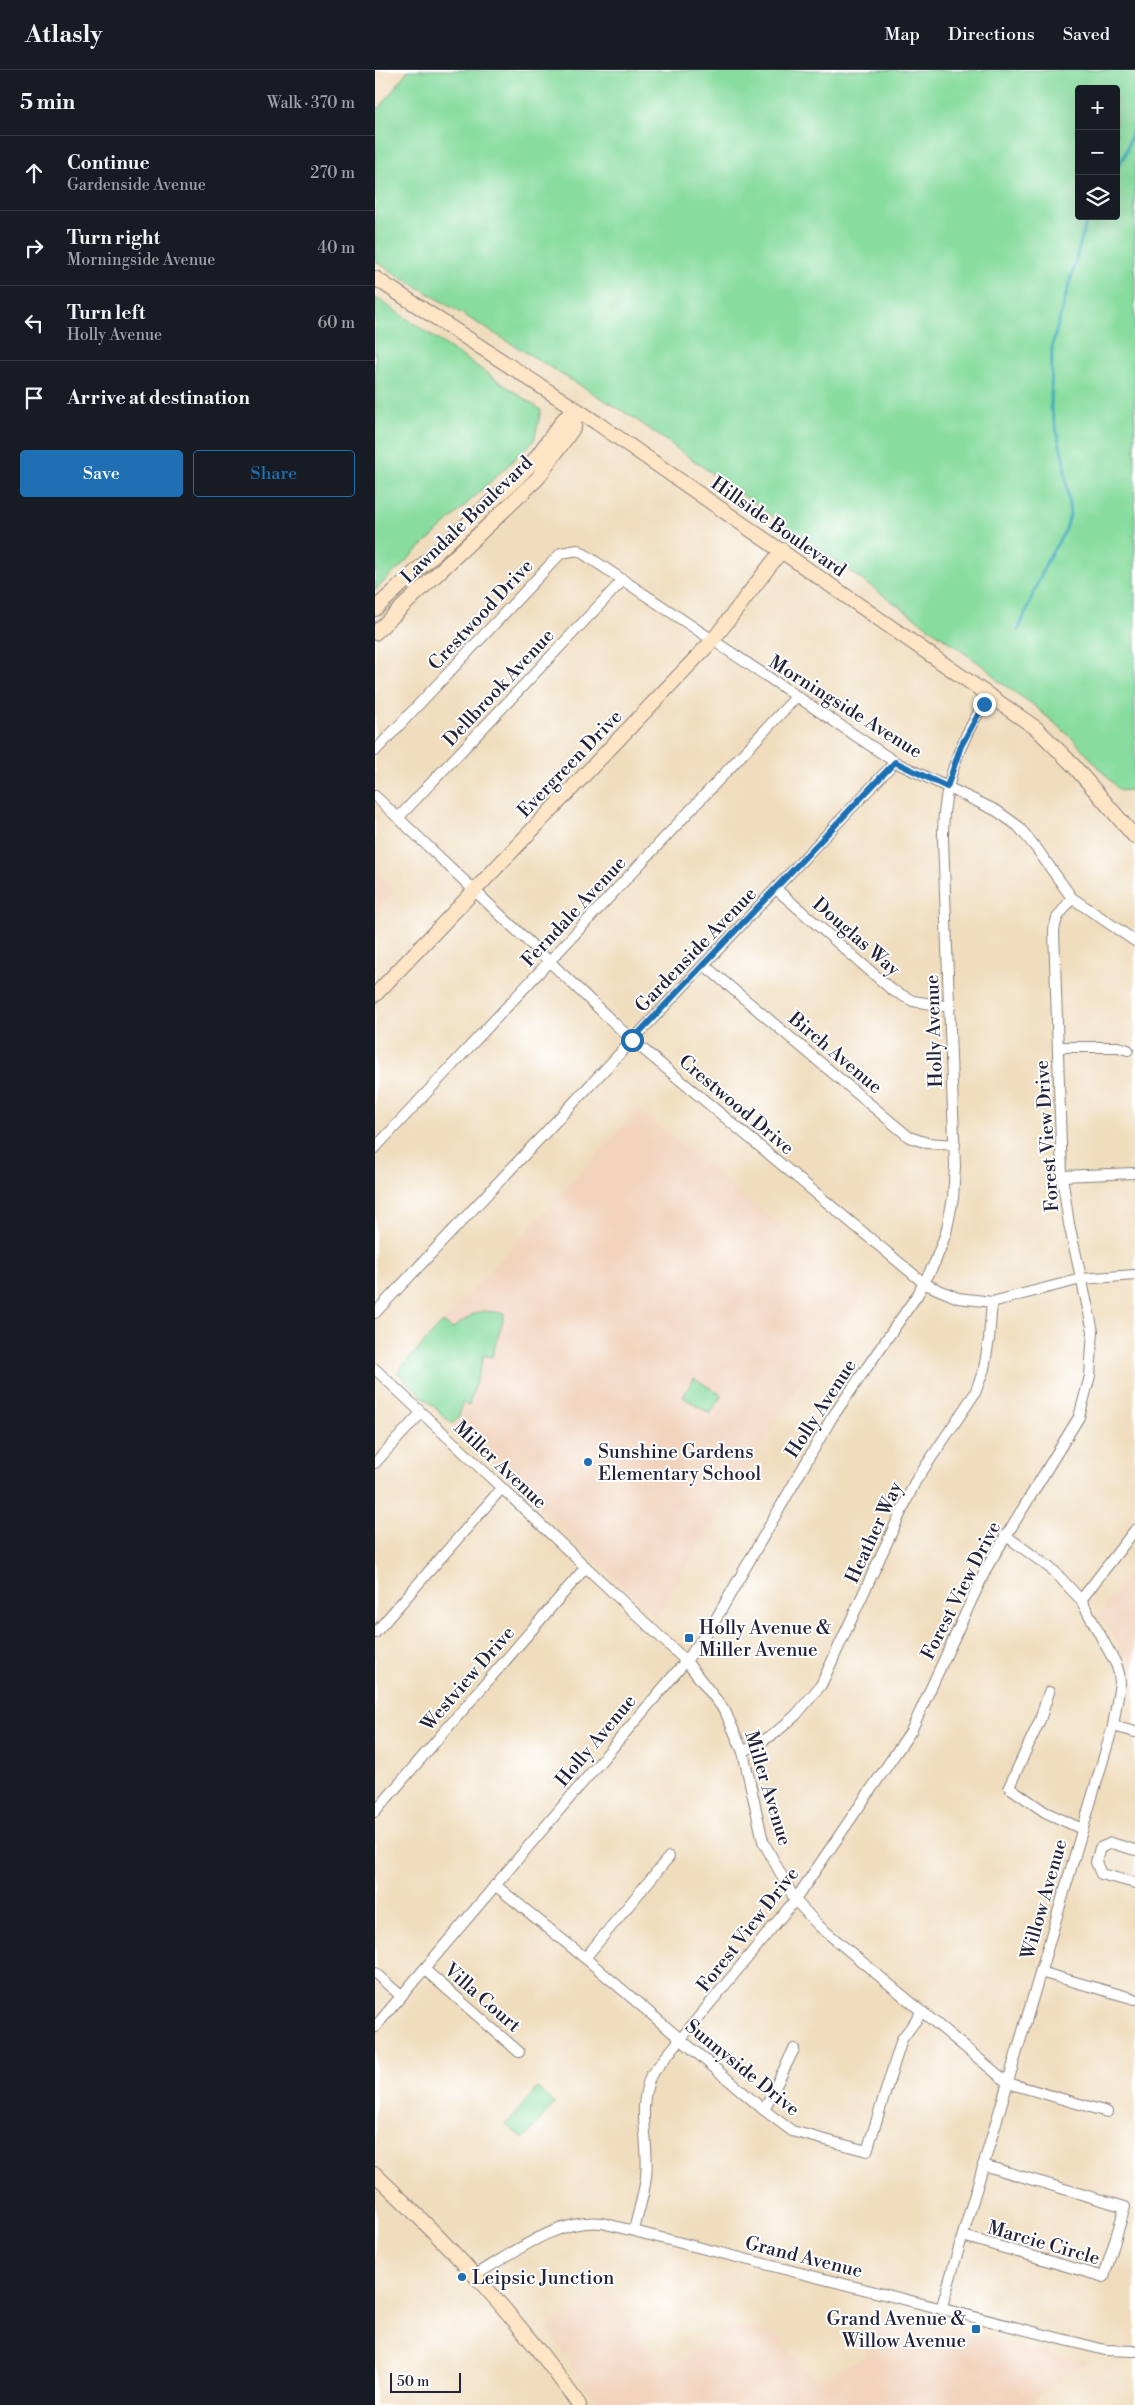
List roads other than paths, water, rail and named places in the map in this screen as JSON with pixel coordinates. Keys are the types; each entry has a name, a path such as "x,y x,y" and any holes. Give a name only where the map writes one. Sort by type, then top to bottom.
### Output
{"street":[{"name":"Hillside Boulevard","path":"375,278 497,360 576,410 782,550 1036,728 1055,746 1135,837"},
{"name":"Lawndale Boulevard","path":"375,609 515,480 531,463 564,419 576,410"},
{"name":"Lawndale Boulevard","path":"375,633 538,478 570,435 576,419 576,410"},
{"name":"Crestwood Drive","path":"375,751 561,553 578,550 623,580"},
{"name":"Evergreen Drive","path":"375,995 713,640 782,550"},
{"name":"Morningside Avenue","path":"623,580 895,762 997,811 1018,826 1072,898 1135,941"},
{"name":"Dellbrook Avenue","path":"398,818 623,580"},
{"name":"Holly Avenue","path":"375,2027 686,1661 713,1624 827,1425 925,1284 939,1253 949,1221 954,1187 955,1145 943,832 947,787 965,738 990,695"},
{"name":"Ferndale Avenue","path":"375,1148 797,697"},
{"name":"Gardenside Avenue","path":"375,1313 895,762"},
{"name":"Crestwood Drive","path":"375,796 632,1040 925,1284 958,1298 991,1302 1081,1279 1135,1275"},
{"name":"Douglas Way","path":"776,889 891,990 913,1001 950,1007"},
{"name":"Forest View Drive","path":"634,2230 646,2177 643,2108 645,2090 651,2075 681,2041 795,1900 911,1731 987,1566 1079,1417 1090,1376 1093,1331 1081,1279 1062,1176 1054,930 1057,918 1072,898"},
{"name":"Birch Avenue","path":"704,965 909,1137 927,1143 955,1145"},
{"path":"1058,1047 1118,1047 1128,1050"},
{"path":"1062,1176 1135,1173"},
{"name":"Heather Way","path":"743,1752 774,1734 796,1715 821,1684 915,1482 975,1393 984,1369 989,1339 991,1302"},
{"name":"Miller Avenue","path":"375,1369 686,1661 725,1711 743,1752 763,1841 795,1900 819,1926 1008,2083"},
{"path":"375,1463 421,1414"},
{"path":"375,1633 501,1489"},
{"path":"1081,1600 1135,1530"},
{"name":"Willow Avenue","path":"941,2309 1113,1726 1120,1683 1117,1664 1081,1600 1054,1571 1005,1535"},
{"name":"Westview Drive","path":"375,1812 585,1568"},
{"path":"1049,1692 1040,1720 1009,1787 1045,1812 1082,1829"},
{"path":"1113,1726 1135,1732"},
{"path":"1135,1850 1111,1843 1100,1848 1096,1862 1101,1874 1135,1883"},
{"path":"585,1958 669,1857"},
{"name":"Sunnyside Drive","path":"495,1885 585,1958 764,2110 792,2131 867,2151 902,2039 922,2012"},
{"name":"Villa Court","path":"424,1969 519,2052"},
{"path":"1040,1972 1135,1999"},
{"path":"375,1973 401,1996"},
{"path":"764,2110 794,2049"},
{"path":"1008,2083 1107,2112"},
{"name":"Marcie Circle","path":"963,2236 1104,2277 1125,2207 983,2165"},
{"path":"375,2174 475,2275 526,2334 579,2405"},
{"name":"Grand Avenue","path":"475,2275 554,2231 572,2224 592,2222 634,2230 1105,2350 1135,2351"}],"waterway":[{"path":"1120,163 1125,155 1135,123"},
{"path":"1018,631 1046,563 1066,529 1070,515 1064,461 1051,408 1052,346 1088,220"}],"place":[{"name":"Sunshine Gardens Elementary School","path":"588,1462"},
{"name":"Holly Avenue & Miller Avenue","path":"689,1638"},
{"name":"Leipsic Junction","path":"462,2277"},
{"name":"Grand Avenue & Willow Avenue","path":"976,2329"}]}
